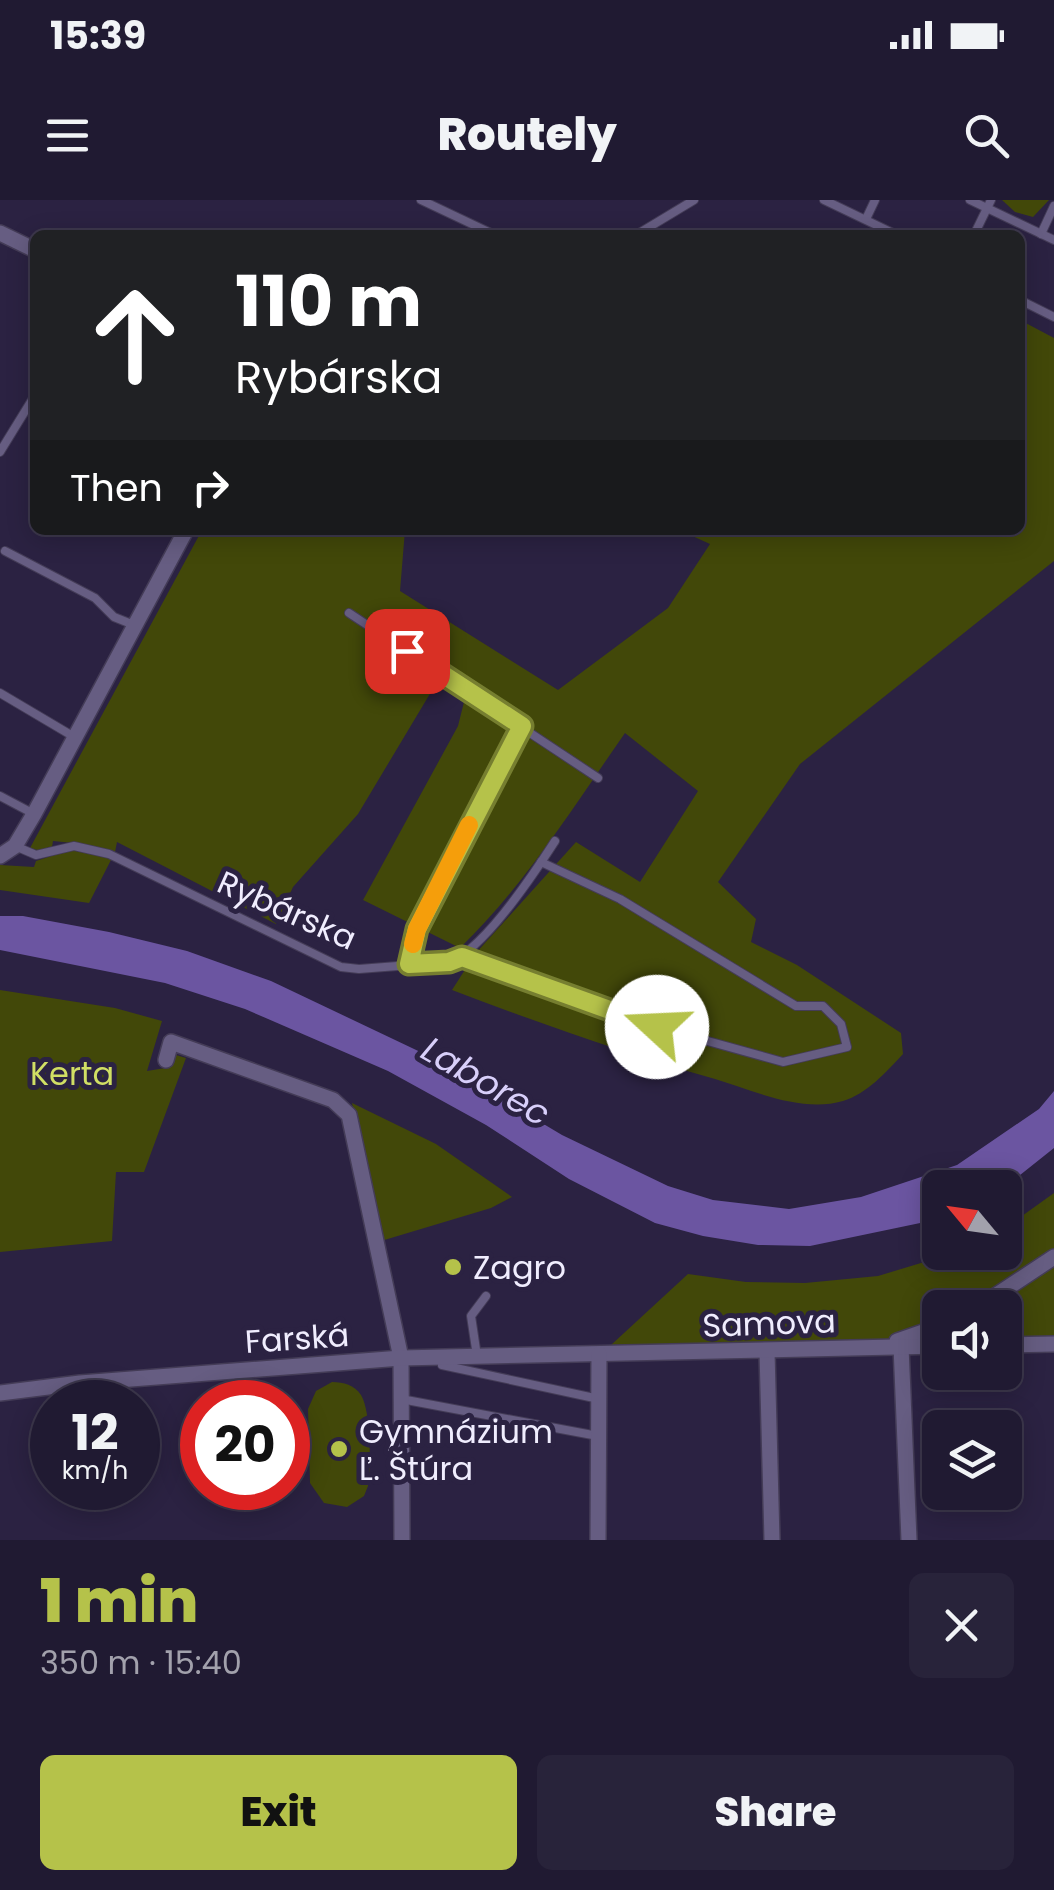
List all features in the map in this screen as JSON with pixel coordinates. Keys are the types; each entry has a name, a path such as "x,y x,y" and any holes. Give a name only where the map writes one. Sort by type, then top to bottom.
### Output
{"street":[{"path":"0,233 30,248"},
{"path":"0,856 15,846 34,814 183,535"},
{"path":"166,1060 172,1042 334,1100 345,1109 351,1122 401,1358 402,1540"},
{"path":"1004,1290 1054,1257"},
{"path":"879,1347 922,1332"},
{"path":"1022,1344 1054,1344"},
{"path":"901,1346 909,1540"},
{"name":"Samova","path":"599,1354 922,1346"},
{"path":"767,1352 772,1540"},
{"path":"598,1540 599,1354"},
{"name":"Farská","path":"0,1393 80,1383 401,1358 599,1354"}],"lane":[{"path":"421,200 484,230"},
{"path":"644,230 694,200"},
{"path":"824,200 888,230"},
{"path":"866,219 876,200"},
{"path":"970,200 988,204 1054,240"},
{"path":"976,230 988,204"},
{"path":"1041,234 1054,206"},
{"path":"1025,302 1054,317"},
{"path":"0,452 30,403"},
{"path":"6,551 95,598 114,617 134,625"},
{"path":"349,614 598,778"},
{"path":"0,693 76,738"},
{"path":"409,964 417,929 522,726"},
{"path":"0,796 34,814"},
{"path":"542,862 620,899 796,1006 823,1006 840,1024 848,1047 783,1062 657,1027 462,957 494,924 555,841"},
{"name":"Rybárska","path":"15,846 36,855 74,846 109,854 341,966 359,969 449,962 462,957"},
{"path":"477,1357 471,1316 486,1296"},
{"path":"442,1365 599,1399"},
{"path":"401,1399 599,1436"}],"green space":[{"path":"1002,200 1049,200 1033,217 1015,212"},
{"path":"1025,323 1054,338 1054,561 800,764 718,882 756,919 751,942 797,965 901,1033 903,1054 876,1082 852,1098 827,1104 778,1099 616,1049 452,990 475,954 576,842 640,882 698,791 625,733 527,872 460,948 363,900 458,726 466,694 440,677 358,814 293,887 276,924 117,842 115,852 53,841 52,847 41,851 30,848 199,535 405,535 400,591 558,690 668,608 710,544 690,535 1025,535"},
{"path":"70,850 112,858 89,903 0,890 0,865 34,867 36,861"},
{"name":"Kerta","path":"0,990 115,1008 162,1021 147,1071 165,1068 176,1055 186,1058 144,1172 116,1172 112,1241 0,1252"},
{"path":"352,1103 436,1144 512,1197 491,1208 381,1241"},
{"path":"1054,1193 1054,1336 1022,1337 1022,1290 922,1290 922,1339 611,1345 688,1274 746,1282 805,1283 878,1276 922,1263 922,1270 1022,1270 1022,1216"},
{"path":"332,1382 341,1383 358,1392 364,1403 370,1453 368,1486 364,1496 347,1507 324,1503 310,1483 310,1404 316,1391"}],"shaded area":[{"path":"0,916 23,916 187,951 271,981 433,1058 562,1135 668,1186 713,1200 789,1209 861,1197 922,1177 922,1223 810,1246 758,1245 655,1223 569,1179 486,1125 388,1071 245,1009 165,983 0,950"},
{"path":"1054,1091 1054,1148 1022,1173 1022,1170 942,1170 957,1165 1039,1109"}],"slow traffic":[{"path":"413,944 469,825"}],"place":[{"name":"Zagro","path":"453,1267"},
{"name":"Gymnázium Ľ. Štúra","path":"339,1449"}],"route":[{"path":"407,651 522,726 417,929 409,964 449,962 462,957 657,1027"}],"water label":[{"name":"Laborec","path":"486,1081"}]}
